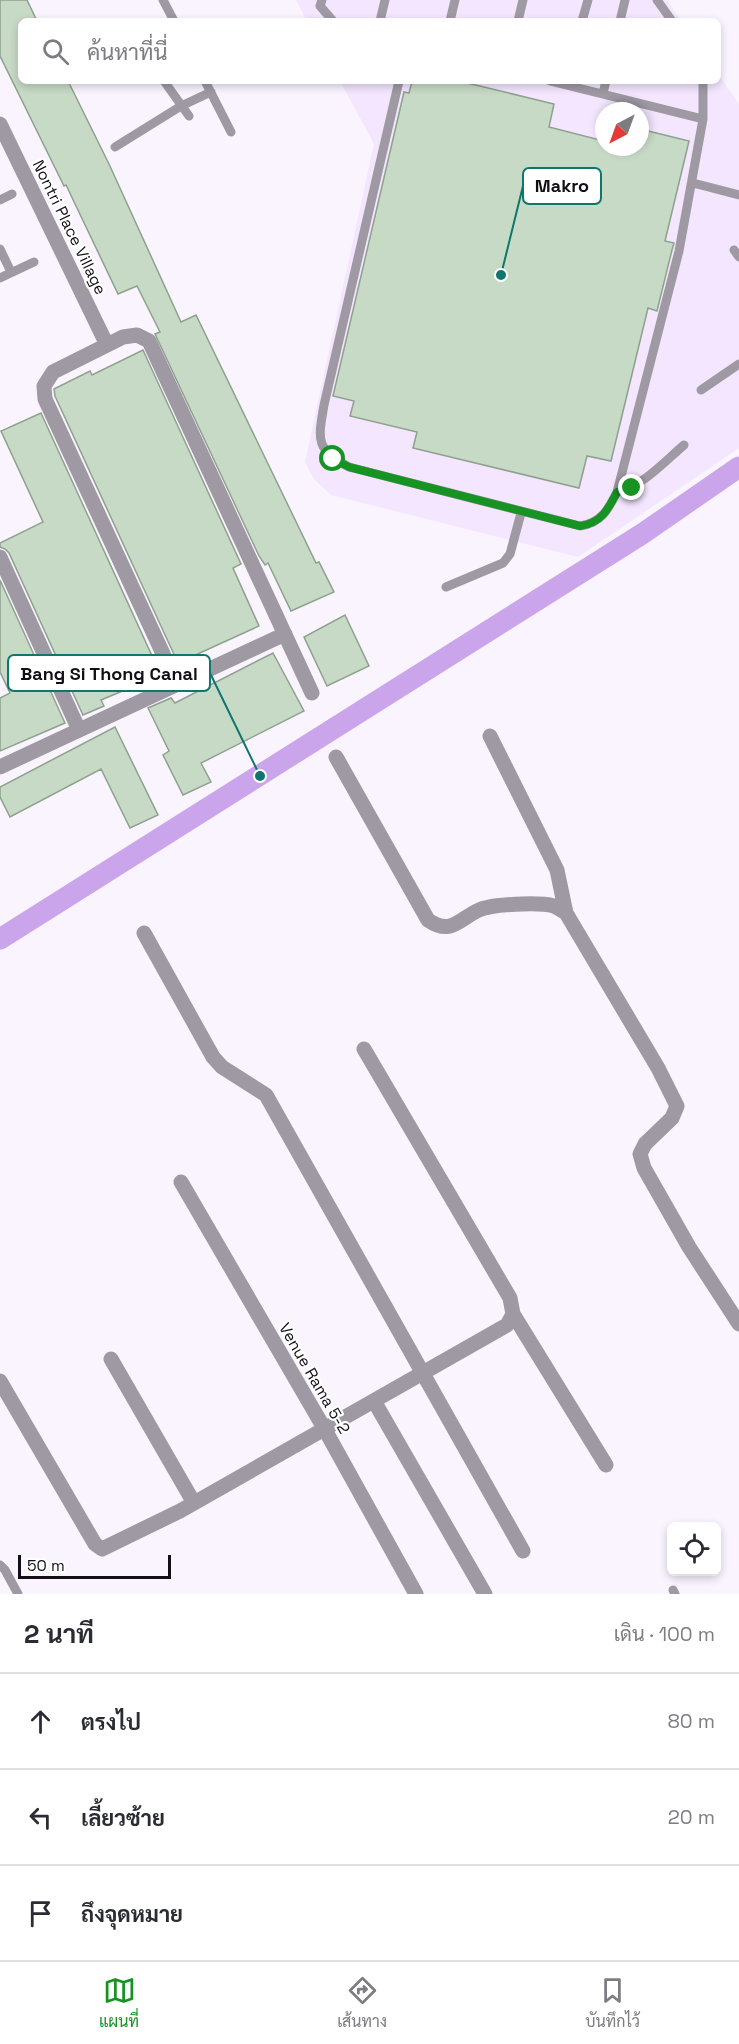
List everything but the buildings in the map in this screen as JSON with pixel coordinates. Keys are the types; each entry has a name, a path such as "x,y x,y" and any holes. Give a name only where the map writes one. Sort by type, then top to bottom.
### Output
{"street":[{"name":"Nontri Place Village","path":"0,124 107,345"},
{"path":"177,684 45,399 44,386 53,372 123,337 137,335 149,341 312,693"},
{"path":"0,557 80,730"},
{"path":"0,767 285,634"},
{"path":"490,736 557,870 566,913 658,1068 677,1106 672,1118 645,1144 640,1154 644,1168 689,1247 739,1324"},
{"path":"336,757 428,921 438,927 447,927 457,924 479,910 497,905 541,904 555,907 566,913"},
{"path":"144,933 213,1057 222,1067 266,1095 523,1551"},
{"path":"364,1048 510,1298 513,1314 606,1465"},
{"name":"Venue Rama 5-2","path":"181,1182 324,1428 416,1594"},
{"path":"0,1382 95,1544 102,1549 194,1503 507,1325 513,1314"},
{"path":"111,1359 194,1503"},
{"path":"374,1401 485,1594"}],"lane":[{"path":"163,0 172,18"},
{"path":"322,0 320,6 330,18"},
{"path":"381,18 385,0"},
{"path":"451,18 455,0"},
{"path":"519,18 523,0"},
{"path":"583,18 588,0"},
{"path":"621,18 625,0"},
{"path":"657,0 670,18"},
{"path":"167,84 189,116"},
{"path":"207,84 231,132"},
{"path":"398,84 324,405 320,430 321,443 333,459 349,467 521,513 580,526 590,525 599,520 609,510 617,492 668,299 693,183 703,119 703,84"},
{"path":"571,84 703,119"},
{"path":"603,93 605,84"},
{"path":"115,147 181,106 211,92"},
{"path":"693,183 739,195"},
{"path":"0,200 12,194"},
{"path":"0,249 11,272"},
{"path":"0,278 34,262"},
{"path":"701,390 739,364"},
{"path":"617,492 632,488 684,445"},
{"path":"447,587 503,562 510,554 521,513"},
{"path":"0,1565 18,1594"}],"shaded area":[{"path":"296,0 667,0 679,18 305,18"},
{"path":"721,78 739,104 739,448 578,557 331,495 314,479 305,462 374,144 342,84 721,84"}],"waterway":[{"path":"0,939 642,534 739,467"}],"place":[{"name":"Makro","path":"501,275"},
{"name":"Bang Si Thong Canal","path":"260,776"}],"route":[{"path":"333,459 349,467 521,513 580,526 590,525 599,520 609,510 617,492 632,488"}]}
